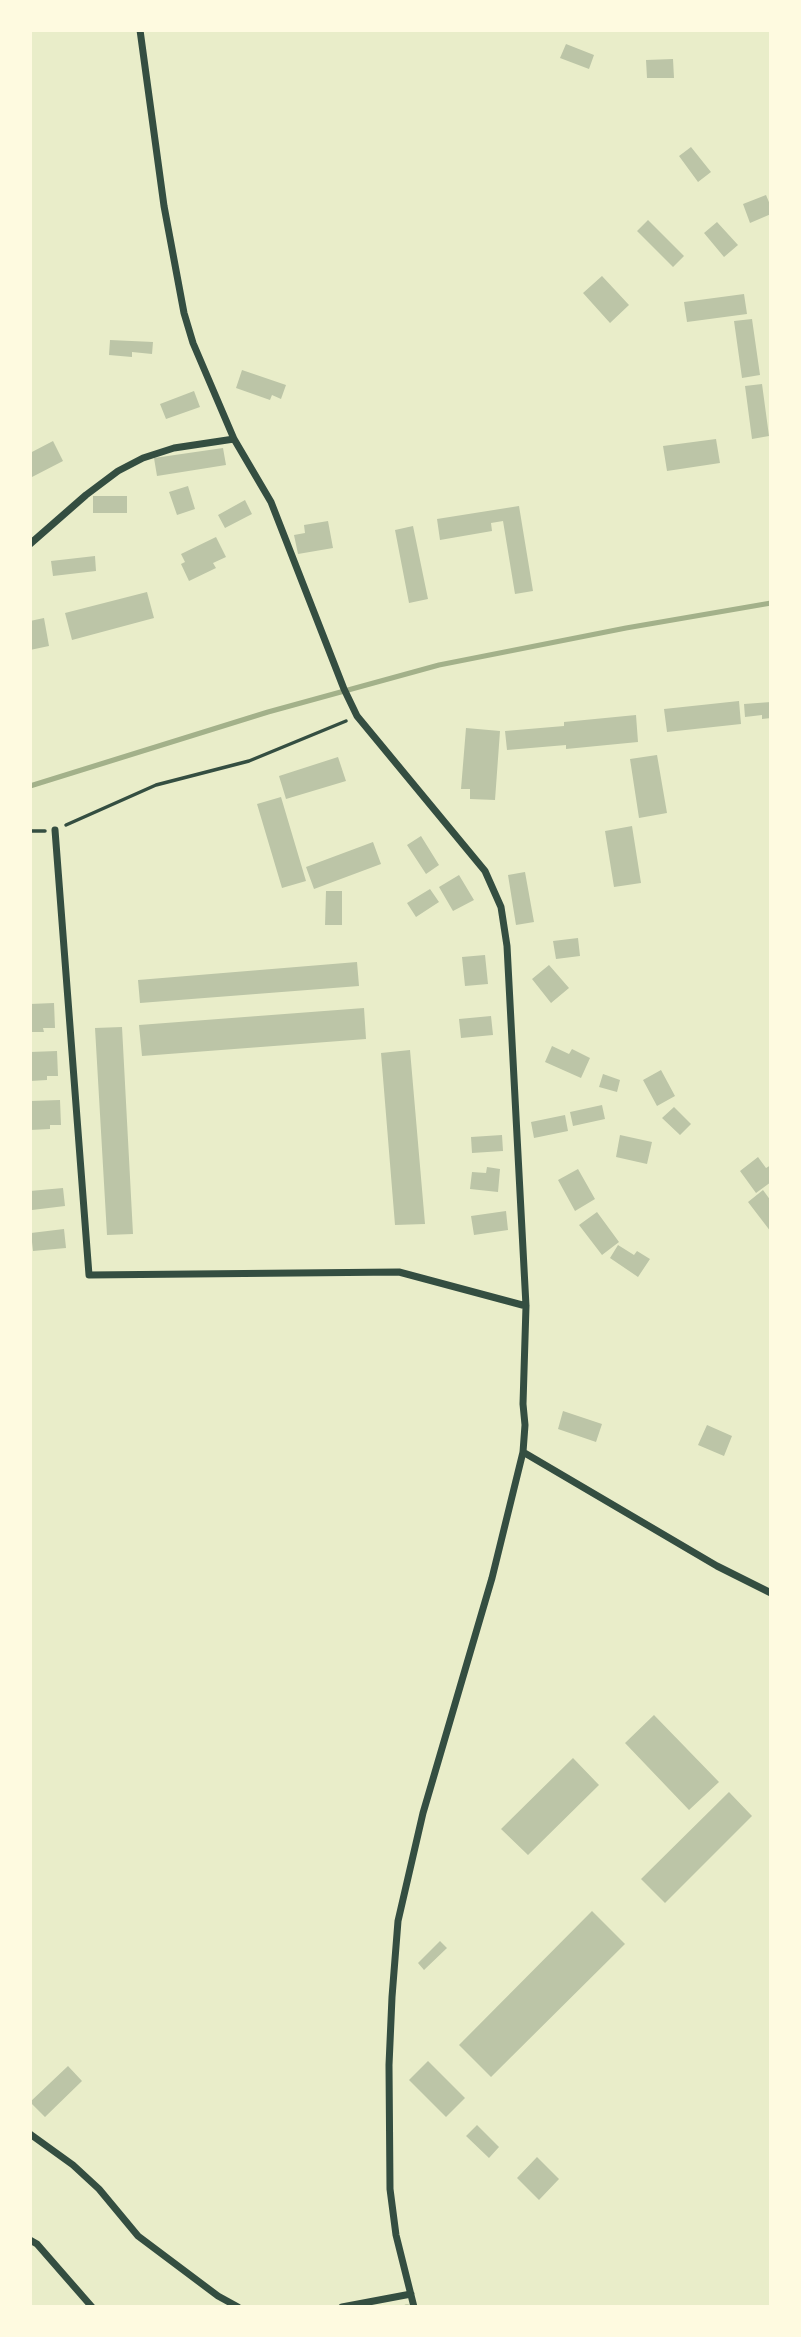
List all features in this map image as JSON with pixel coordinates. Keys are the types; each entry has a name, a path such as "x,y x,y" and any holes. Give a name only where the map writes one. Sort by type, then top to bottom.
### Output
{"street":[{"path":"140,30 164,206 184,313 193,342 234,439 271,502 344,690 357,716 485,871 501,906 507,946 526,1306 523,1404 525,1425 523,1451 492,1578 423,1813 398,1921 389,2065 390,2189 396,2235 414,2307"},
{"path":"30,544 86,495 127,467 174,448 234,439"},
{"path":"55,830 89,1275 398,1272 526,1306"},
{"path":"523,1451 717,1566 771,1593"},
{"path":"30,2134 74,2165 138,2236 218,2296 238,2307"},
{"path":"30,2240 37,2244 92,2307"},
{"path":"342,2307 411,2294"}],"path":[{"path":"30,831 55,830 156,785 248,761 357,716"}],"building":[{"path":"566,44 594,55 589,69 560,58"},
{"path":"673,59 674,78 647,78 646,60"},
{"path":"691,147 711,172 698,182 679,156"},
{"path":"766,195 771,214 750,223 743,204"},
{"path":"648,220 684,256 673,267 637,231"},
{"path":"717,222 738,245 724,257 704,233"},
{"path":"602,276 629,305 610,323 583,293"},
{"path":"744,294 747,314 687,322 684,302"},
{"path":"752,319 760,375 742,378 734,321"},
{"path":"110,340 153,342 152,354 132,352 132,357 109,355"},
{"path":"242,370 286,385 281,399 272,395 270,400 236,388"},
{"path":"762,384 769,436 752,439 745,386"},
{"path":"194,391 200,407 166,419 160,404"},
{"path":"716,439 720,463 667,471 663,446"},
{"path":"53,441 63,461 32,477 30,453"},
{"path":"223,448 226,465 157,476 154,458"},
{"path":"188,486 195,509 177,515 169,492"},
{"path":"93,496 127,496 127,513 93,513"},
{"path":"245,500 252,514 225,528 218,515"},
{"path":"519,506 533,591 515,594 503,521 491,523 492,531 440,540 437,519"},
{"path":"328,521 333,548 298,554 294,535 305,533 304,525"},
{"path":"413,526 428,599 409,603 395,530"},
{"path":"216,537 226,557 213,563 216,568 189,581 181,564 185,562 181,554"},
{"path":"95,556 96,571 53,576 51,561"},
{"path":"147,592 154,618 72,640 65,613"},
{"path":"44,618 49,646 30,650 30,621"},
{"path":"739,701 741,724 667,732 664,709"},
{"path":"771,702 771,718 762,719 762,715 745,717 744,704"},
{"path":"636,715 638,742 566,749 566,745 507,750 505,731 564,726 564,722"},
{"path":"466,728 500,731 495,800 470,799 470,789 461,789"},
{"path":"657,755 667,813 639,818 630,759"},
{"path":"338,757 346,781 286,799 279,776"},
{"path":"281,797 306,881 282,888 257,804"},
{"path":"632,826 641,883 614,887 605,831"},
{"path":"421,836 439,865 426,874 407,845"},
{"path":"373,842 381,864 314,889 306,867"},
{"path":"525,872 534,922 516,925 508,875"},
{"path":"459,875 474,900 453,911 439,887"},
{"path":"430,889 439,902 416,917 407,903"},
{"path":"326,891 342,891 342,925 325,925"},
{"path":"578,938 580,956 556,959 553,941"},
{"path":"485,955 488,984 465,986 462,957"},
{"path":"357,962 359,986 140,1003 138,980"},
{"path":"549,965 569,988 551,1003 532,979"},
{"path":"54,1003 55,1028 43,1028 44,1032 30,1032 30,1004"},
{"path":"364,1008 366,1039 142,1056 139,1025"},
{"path":"491,1016 493,1035 461,1038 459,1019"},
{"path":"122,1027 133,1234 107,1235 95,1028"},
{"path":"552,1046 569,1054 572,1049 590,1058 581,1078 545,1062"},
{"path":"410,1050 425,1224 395,1225 381,1053"},
{"path":"57,1051 58,1076 30,1081 30,1052"},
{"path":"661,1070 675,1096 657,1106 643,1080"},
{"path":"603,1074 620,1080 617,1092 599,1087"},
{"path":"60,1100 61,1125 50,1125 50,1129 30,1130 30,1101"},
{"path":"602,1105 605,1119 573,1126 570,1112"},
{"path":"674,1107 691,1124 680,1135 662,1118"},
{"path":"565,1115 568,1131 534,1138 531,1122"},
{"path":"502,1135 503,1151 472,1153 471,1137"},
{"path":"620,1135 652,1142 647,1164 616,1157"},
{"path":"758,1157 766,1168 771,1165 771,1182 756,1193 740,1171"},
{"path":"487,1167 500,1169 498,1192 470,1189 472,1172 486,1173"},
{"path":"578,1169 595,1199 575,1211 558,1180"},
{"path":"63,1188 65,1206 32,1210 30,1191"},
{"path":"763,1190 771,1201 771,1232 748,1202"},
{"path":"506,1211 508,1230 474,1235 471,1216"},
{"path":"597,1212 619,1242 602,1255 579,1225"},
{"path":"64,1229 66,1248 33,1251 31,1233"},
{"path":"618,1245 634,1255 637,1251 650,1259 638,1277 610,1258"},
{"path":"563,1411 602,1424 596,1442 558,1429"},
{"path":"707,1425 732,1436 724,1456 698,1445"},
{"path":"654,1715 719,1782 689,1810 625,1743"},
{"path":"573,1758 599,1785 528,1855 501,1829"},
{"path":"729,1792 752,1816 665,1903 641,1879"},
{"path":"592,1911 625,1944 491,2077 459,2045"},
{"path":"440,1941 447,1948 424,1970 418,1963"},
{"path":"428,2061 465,2098 446,2117 409,2080"},
{"path":"68,2066 82,2081 45,2117 30,2102"},
{"path":"477,2125 499,2147 489,2158 466,2136"},
{"path":"537,2157 559,2179 539,2200 517,2178"}],"waterway":[{"path":"30,786 268,712 439,665 771,603"}]}
